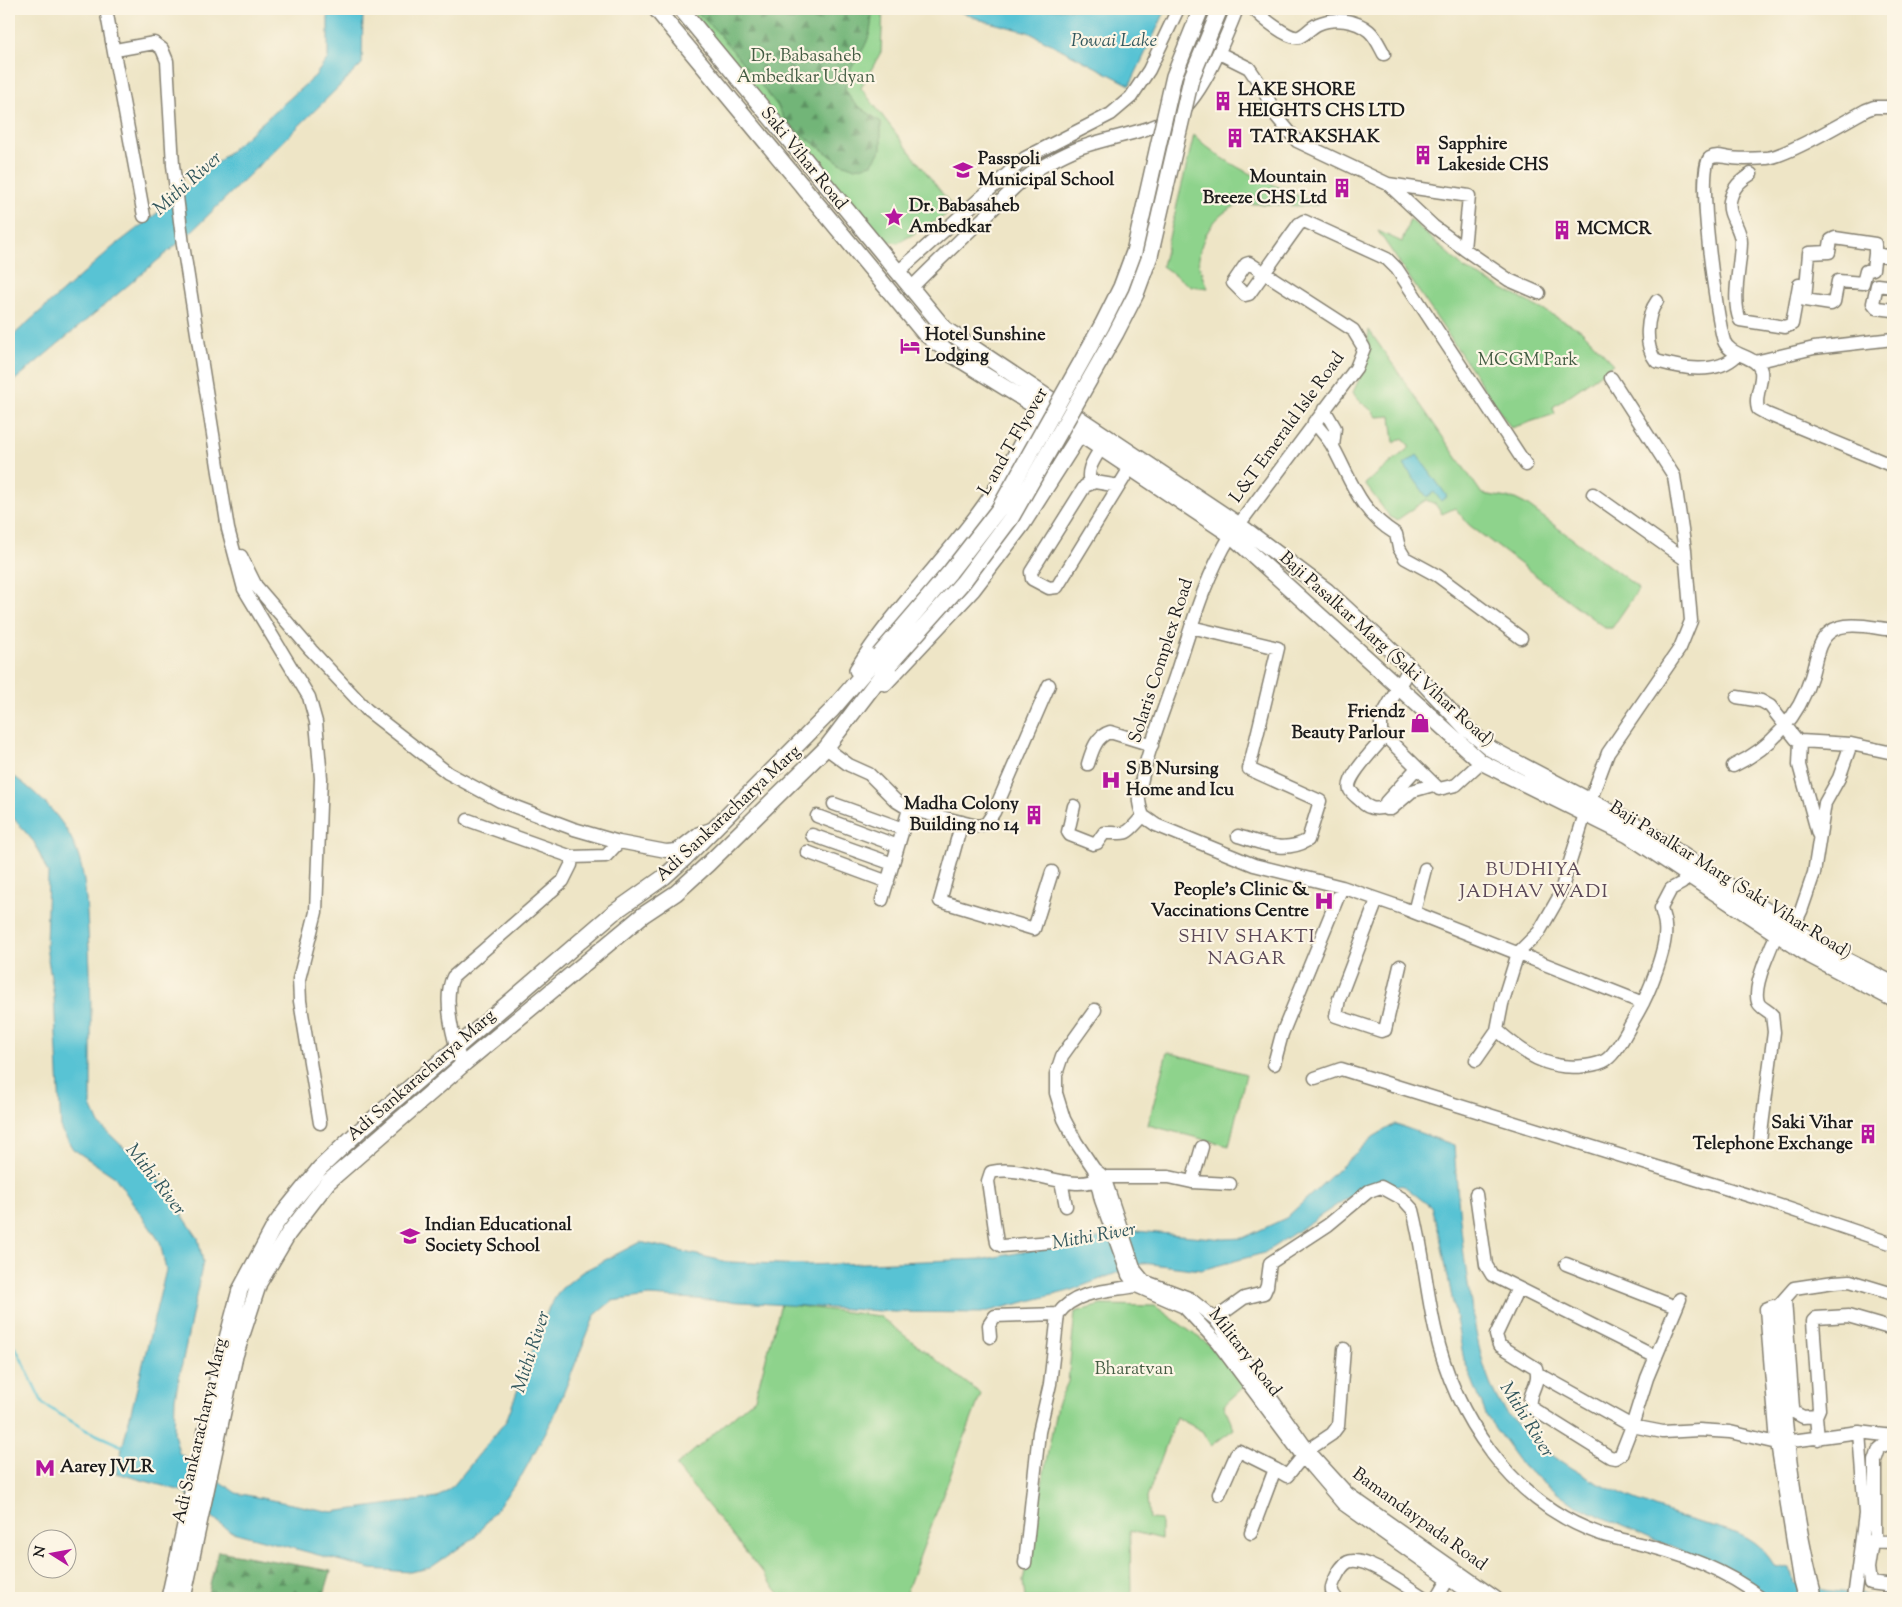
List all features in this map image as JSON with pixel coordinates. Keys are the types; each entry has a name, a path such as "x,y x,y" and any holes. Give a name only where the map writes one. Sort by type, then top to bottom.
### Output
{"main road":[{"name":"Saki Vihar Road","path":"656,9 884,286"},
{"name":"Saki Vihar Road","path":"681,9 898,272"},
{"name":"L and T Flyover","path":"865,695 885,659 998,509 1102,326 1121,287 1134,252 1174,76 1201,9"},
{"name":"L and T Flyover","path":"831,712 962,582 1011,518 1116,333 1136,294 1150,256 1191,79 1220,9"},
{"path":"818,206 833,194"},
{"path":"884,286 898,272"},
{"name":"Baji Pasalkar Marg (Saki Vihar Road)","path":"898,272 910,289 945,329 1043,403"},
{"name":"Baji Pasalkar Marg (Saki Vihar Road)","path":"884,286 924,333 951,354 1043,403 1327,591 1410,667 1468,730 1491,749 1592,800 1644,829 1692,869"},
{"path":"898,302 910,289"},
{"path":"831,712 878,636 939,565 987,503 1043,403"},
{"path":"865,695 887,682 973,589 1022,525 1084,429"},
{"name":"Baji Pasalkar Marg (Saki Vihar Road)","path":"1084,429 1101,448 1130,468 1235,530 1399,689 1481,762 1692,869 1785,931 1834,968 1893,999"},
{"path":"1000,482 1036,504"},
{"name":"Adi Sankaracharya Marg","path":"183,1598 235,1356 259,1283 288,1234 328,1182 462,1065 643,915 676,893 708,864 826,748 865,695"},
{"name":"Adi Sankaracharya Marg","path":"170,1598 222,1357 240,1290 275,1225 320,1168 456,1047 613,913 664,877 831,712"},
{"name":"Baji Pasalkar Marg (Saki Vihar Road)","path":"1785,931 1893,984"}],"street":[{"path":"106,9 144,216"},
{"path":"898,272 1025,158 1098,121 1132,97 1149,70 1178,9"},
{"path":"910,289 956,242 1023,180 1038,169 1063,155 1086,146 1133,134 1173,118 1191,100 1219,53 1237,9"},
{"path":"1254,9 1260,17 1292,38 1299,37 1319,23 1332,20 1358,24 1371,32 1384,54"},
{"path":"121,49 154,43 162,50 167,61 173,165 183,245 228,529 244,589 309,697 316,722 321,778 316,912 299,980 300,1001 320,1123"},
{"path":"1219,53 1249,68 1262,87 1277,117 1298,142 1388,184 1469,196 1464,249"},
{"path":"1893,108 1874,107 1771,158 1740,160 1717,156 1710,158 1706,162 1704,175 1708,245 1717,312 1725,343 1737,355 1755,362 1814,348 1893,339"},
{"path":"1771,158 1758,175 1751,174 1737,183 1730,202 1731,214 1741,240 1737,308 1740,320 1785,327 1792,324 1800,281"},
{"path":"1751,174 1752,159"},
{"path":"1388,184 1433,226 1464,249 1509,280 1539,293"},
{"name":"L&T Emerald Isle Road","path":"1235,530 1356,368 1364,348 1353,330 1269,276 1298,224 1304,222 1387,259 1397,269 1526,465"},
{"path":"1835,238 1875,244 1875,254 1873,269 1866,271 1865,283 1838,281 1834,302 1831,304 1805,300 1809,253 1829,252 1831,240 1835,238"},
{"path":"1875,254 1893,257"},
{"path":"1893,287 1878,284 1873,304 1877,308 1893,310"},
{"path":"1657,301 1651,309 1649,325 1650,350 1656,361 1700,369 1725,364 1737,355"},
{"path":"1755,362 1761,373 1756,402 1758,408 1767,414 1893,466"},
{"path":"1476,1060 1498,1030 1502,1004 1518,953 1539,932 1552,912 1568,872 1585,814 1613,742 1680,648 1690,621 1686,560 1674,476 1612,378"},
{"path":"1324,409 1335,428 1333,447"},
{"path":"1314,422 1333,447 1353,490 1383,525 1396,534 1399,548 1406,558 1438,576 1520,638"},
{"path":"1090,483 1088,476 1089,468 1101,448"},
{"path":"1119,486 1102,482 1090,483 1082,490 1031,572 1032,579 1049,588 1057,587 1119,486 1130,468"},
{"path":"1593,494 1686,560"},
{"path":"228,529 256,586 311,650 367,710 403,740 448,773 500,801 574,829 619,842 666,851 677,850 699,833 716,827"},
{"name":"Solaris Complex Road","path":"1143,816 1139,805 1139,795 1152,744 1215,560 1235,530"},
{"path":"1733,766 1761,752 1795,716 1805,695 1821,643 1829,632 1854,626 1886,629"},
{"path":"1191,627 1278,648 1249,769 1320,801 1308,840 1298,846 1283,849 1238,836"},
{"path":"1410,667 1382,718 1380,727 1385,736 1439,789 1456,785 1481,762"},
{"path":"826,748 849,764 869,774 896,801 909,809 977,826 986,824 994,812 1049,685"},
{"path":"1737,697 1761,701 1770,706 1800,741 1799,765 1820,838"},
{"path":"1088,764 1094,745 1105,734 1110,732 1152,744"},
{"path":"1385,736 1353,774 1349,786 1350,790 1372,809 1385,807 1391,810 1412,791 1433,785"},
{"path":"1800,741 1851,744 1893,753"},
{"path":"1760,1141 1774,1032 1772,1015 1761,1007 1757,999 1760,978 1808,892 1820,838 1825,803 1839,778 1851,744"},
{"path":"1385,807 1386,802 1417,768"},
{"path":"834,804 903,829"},
{"path":"1074,806 1068,832 1070,835 1092,844 1097,843 1104,833 1119,835 1126,833 1143,816 1156,825 1254,865 1342,887 1414,912 1643,1003"},
{"path":"882,900 909,809"},
{"path":"817,816 898,846"},
{"path":"468,820 572,856 606,856 619,842"},
{"path":"962,822 940,901 1034,929 1052,872"},
{"path":"812,835 893,864"},
{"path":"806,852 888,882"},
{"path":"462,1065 456,1047 448,996 449,985 453,977 563,881 571,865 572,856"},
{"path":"1414,912 1424,869"},
{"path":"1498,1030 1518,1048 1537,1060 1566,1067 1594,1065 1606,1060 1614,1052 1643,1003 1657,971 1666,928 1661,908 1671,889 1682,883 1692,869"},
{"path":"1274,1064 1285,1024 1342,887"},
{"path":"1377,900 1339,999 1336,1016 1381,1031 1385,1030 1400,966"},
{"path":"1095,1010 1062,1056 1056,1074 1056,1094 1064,1119 1098,1176 1131,1272 1140,1284"},
{"path":"1315,1078 1341,1069 1757,1198 1893,1244"},
{"path":"1192,1182 1202,1147"},
{"path":"1052,1242 1007,1246 1002,1246 998,1243 989,1175 991,1172 996,1170 1020,1172 1073,1183 1098,1176 1169,1177 1192,1182 1230,1184"},
{"path":"1061,1181 1066,1206"},
{"path":"1215,1319 1244,1298 1264,1292 1267,1286 1270,1264 1328,1224 1369,1191 1381,1187 1403,1198 1413,1210 1435,1329 1457,1396 1485,1444 1506,1472 1518,1484 1548,1507 1591,1531 1698,1562 1730,1576 1762,1598"},
{"path":"1476,1194 1488,1271 1656,1357"},
{"path":"1537,1373 1535,1386 1529,1401 1530,1407 1610,1457 1619,1457 1678,1303 1566,1264"},
{"path":"1804,1598 1805,1578 1782,1442 1776,1368 1766,1309 1780,1304 1794,1288 1850,1281 1893,1294"},
{"path":"1025,1563 1039,1432 1054,1362 1058,1314 1065,1304 1081,1296 1140,1284 1189,1298 1215,1319 1276,1413"},
{"name":"Military Road","path":"1140,1284 1184,1307 1217,1342 1276,1413 1343,1504 1422,1553 1451,1574 1474,1598"},
{"path":"1518,1288 1499,1329 1497,1340 1499,1345 1532,1365 1537,1373 1632,1426 1663,1432 1699,1430 1730,1432 1782,1442 1818,1439 1859,1432 1893,1436"},
{"path":"1780,1304 1794,1412 1803,1417 1816,1416"},
{"path":"990,1337 989,1325 995,1316 1058,1314"},
{"path":"1818,1439 1816,1416 1819,1409 1813,1321 1816,1318 1848,1316 1893,1329"},
{"path":"1219,1494 1240,1451 1287,1476 1306,1454 1332,1434 1338,1426 1344,1349"},
{"path":"1854,1598 1860,1561 1870,1541 1859,1432"},
{"path":"1893,1445 1885,1444 1879,1449 1875,1461 1868,1568 1870,1584 1893,1586"},
{"path":"1251,1533 1275,1469"},
{"path":"1870,1541 1893,1542"},
{"path":"1336,1598 1332,1592 1332,1585 1342,1566 1350,1561 1357,1560 1368,1563 1425,1598"},
{"path":"1437,1598 1451,1574"},
{"name":"Bamandaypada Road","path":"1451,1574 1496,1598"},
{"path":"1805,1578 1816,1598"}],"green space":[{"name":"Dr. Babasaheb Ambedkar Udyan","path":"690,9 883,9 881,52 861,88 955,210 898,243 866,239"},
{"path":"694,9 872,9 868,37 849,74 845,89 854,103 881,122 881,149 872,164 855,168 839,162 797,131 785,120 777,105 719,34"},
{"path":"1194,135 1207,147 1237,167 1319,205 1246,204 1236,206 1227,211 1212,225 1202,244 1199,263 1208,288 1190,286 1162,266"},
{"name":"MCGM Park","path":"1410,219 1465,269 1581,330 1614,364 1553,407 1555,414 1511,428 1378,231 1402,242"},
{"path":"1369,330 1482,494 1515,499 1527,505 1636,586 1638,590 1612,628 1605,628 1469,525 1455,508 1442,514 1435,504 1426,500 1397,520 1390,517 1365,484 1410,447 1403,438 1394,443 1391,416 1377,417 1353,392 1364,369"},
{"path":"1167,1052 1246,1074 1229,1146 1148,1125"},
{"path":"781,1304 879,1316 981,1394 904,1598 783,1598 676,1466 755,1398"},
{"name":"Bharatvan","path":"1101,1305 1155,1306 1216,1350 1246,1385 1224,1405 1234,1429 1211,1446 1202,1431 1176,1417 1147,1498 1149,1519 1161,1520 1161,1539 1130,1531 1131,1598 1025,1598 1023,1581 1057,1405 1068,1382 1075,1312"},
{"path":"218,1551 331,1571 323,1598 207,1598"}],"water":[{"path":"328,9 363,9 362,64 188,235 9,385 9,339 113,247 178,197 315,76 328,58"},
{"name":"Powai Lake","path":"953,9 1160,9 1165,12 1130,85 1028,32 981,20"},
{"path":"1417,455 1447,496 1441,501 1434,492 1427,497 1404,465"},
{"name":"Mithi River","path":"9,773 28,787 54,812 68,832 81,864 86,897 89,953 91,1106 99,1124 160,1182 198,1238 203,1262 175,1398 174,1433 179,1453 236,1493 332,1512 437,1498 454,1485 506,1421 549,1307 561,1289 582,1272 640,1242 728,1262 805,1265 985,1259 1136,1231 1224,1239 1243,1238 1286,1218 1373,1137 1395,1124 1454,1145 1466,1266 1475,1330 1483,1361 1487,1376 1501,1407 1531,1438 1550,1454 1591,1480 1635,1500 1680,1517 1744,1537 1765,1553 1774,1565 1790,1568 1794,1583 1824,1590 1893,1598 1765,1598 1742,1578 1575,1505 1523,1467 1487,1417 1464,1360 1440,1236 1431,1207 1404,1186 1378,1183 1346,1199 1264,1253 1201,1270 1143,1263 1069,1291 981,1313 894,1312 649,1296 612,1301 595,1315 553,1419 522,1475 475,1537 430,1568 410,1572 371,1569 229,1531 182,1491 116,1473 166,1270 160,1242 115,1177 73,1149 61,1130 54,996 46,947 48,873 34,842 9,813"}],"waterway":[{"path":"9,1347 16,1348 43,1404 86,1430 124,1447"}],"place":[{"name":"LAKE SHORE HEIGHTS CHS LTD","path":"1223,101"},
{"name":"TATRAKSHAK","path":"1235,138"},
{"name":"Sapphire Lakeside CHS","path":"1423,155"},
{"name":"Passpoli Municipal School","path":"963,170"},
{"name":"Mountain Breeze CHS Ltd","path":"1342,188"},
{"name":"Dr. Babasaheb Ambedkar","path":"894,217"},
{"name":"MCMCR","path":"1562,230"},
{"name":"Hotel Sunshine Lodging","path":"910,346"},
{"name":"Friendz Beauty Parlour","path":"1420,723"},
{"name":"S B Nursing Home and Icu","path":"1111,780"},
{"name":"Madha Colony Building no 14","path":"1034,815"},
{"name":"People's Clinic & Vaccinations Centre","path":"1324,901"},
{"name":"Saki Vihar Telephone Exchange","path":"1868,1134"},
{"name":"Indian Educational Society School","path":"410,1236"},
{"name":"Aarey JVLR","path":"45,1468"}],"district":[{"name":"BUDHIYA JADHAV WADI","path":"1534,881"},
{"name":"SHIV SHAKTI NAGAR","path":"1247,948"}]}
